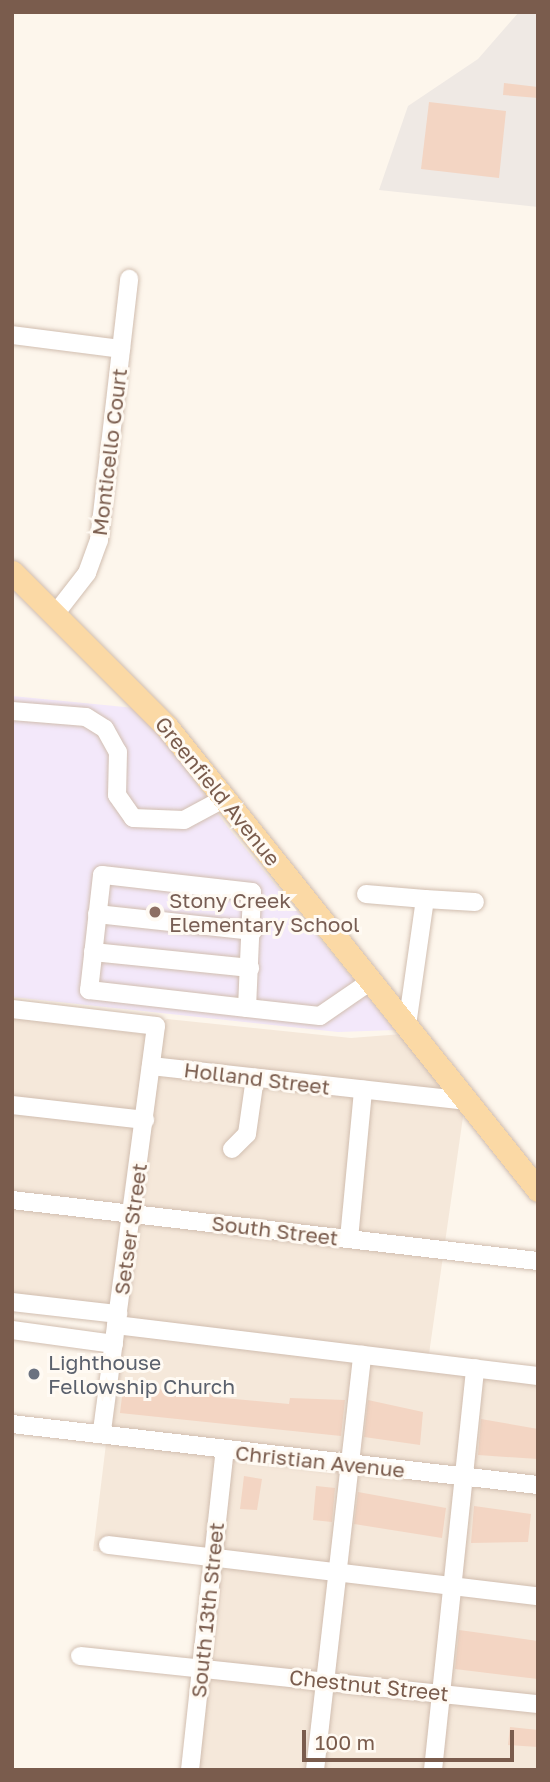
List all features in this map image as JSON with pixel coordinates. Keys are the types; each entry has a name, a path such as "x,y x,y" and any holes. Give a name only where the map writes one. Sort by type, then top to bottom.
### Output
{"main road":[{"name":"Greenfield Avenue","path":"12,572 56,613 167,727 538,1190"}],"street":[{"name":"Monticello Court","path":"56,613 87,573 99,540 129,279"},
{"path":"12,335 121,349"},
{"path":"12,711 86,717 106,730 118,752 117,795 133,818 184,820 225,798"},
{"path":"247,1009 253,932 252,892 102,875 89,990 247,1009 320,1016 371,981"},
{"path":"366,894 475,902"},
{"path":"407,1025 425,899"},
{"path":"97,914 253,932"},
{"path":"93,952 250,968"},
{"name":"Setser Street","path":"12,1009 156,1026 102,1433"},
{"name":"Holland Street","path":"151,1066 468,1101"},
{"path":"232,1149 247,1134 255,1078"},
{"path":"349,1238 363,1090"},
{"path":"12,1105 145,1120"},
{"name":"South Street","path":"12,1200 538,1261"},
{"path":"12,1302 362,1355 538,1376"},
{"path":"12,1330 114,1344"},
{"path":"315,1770 362,1355"},
{"path":"433,1770 475,1368"},
{"name":"Christian Avenue","path":"12,1424 538,1485"},
{"name":"South 13th Street","path":"190,1770 225,1450"},
{"path":"108,1545 538,1595"},
{"name":"Chestnut Street","path":"80,1656 201,1666 538,1704"}],"shaded area":[{"path":"519,12 538,12 538,207 379,190 408,106 478,59"},
{"name":"Stony Creek Elementary School","path":"12,696 135,708 151,721 227,826 395,1030 338,1032 12,997"},
{"path":"12,1018 141,1034 167,1019 351,1038 402,1034 464,1110 427,1368 538,1381 538,1770 197,1770 220,1567 93,1551 121,1320 12,1307"}],"building":[{"path":"504,83 538,87 538,98 503,95"},
{"path":"429,102 506,111 499,178 421,169"},
{"path":"124,1381 190,1396 190,1387 214,1387 213,1397 289,1404 290,1398 345,1400 341,1436 120,1413"},
{"path":"368,1400 423,1412 420,1445 364,1437"},
{"path":"481,1419 538,1429 538,1459 478,1455"},
{"path":"244,1476 262,1479 257,1510 240,1509"},
{"path":"316,1486 335,1488 332,1522 313,1520"},
{"path":"358,1492 446,1508 442,1538 354,1524"},
{"path":"474,1506 531,1514 528,1542 471,1543"},
{"path":"459,1630 538,1641 538,1679 455,1669"},
{"path":"510,1727 538,1730 538,1747 508,1745"}],"place":[{"name":"Stony Creek Elementary School","path":"155,912"},
{"name":"Lighthouse Fellowship Church","path":"34,1374"}]}
